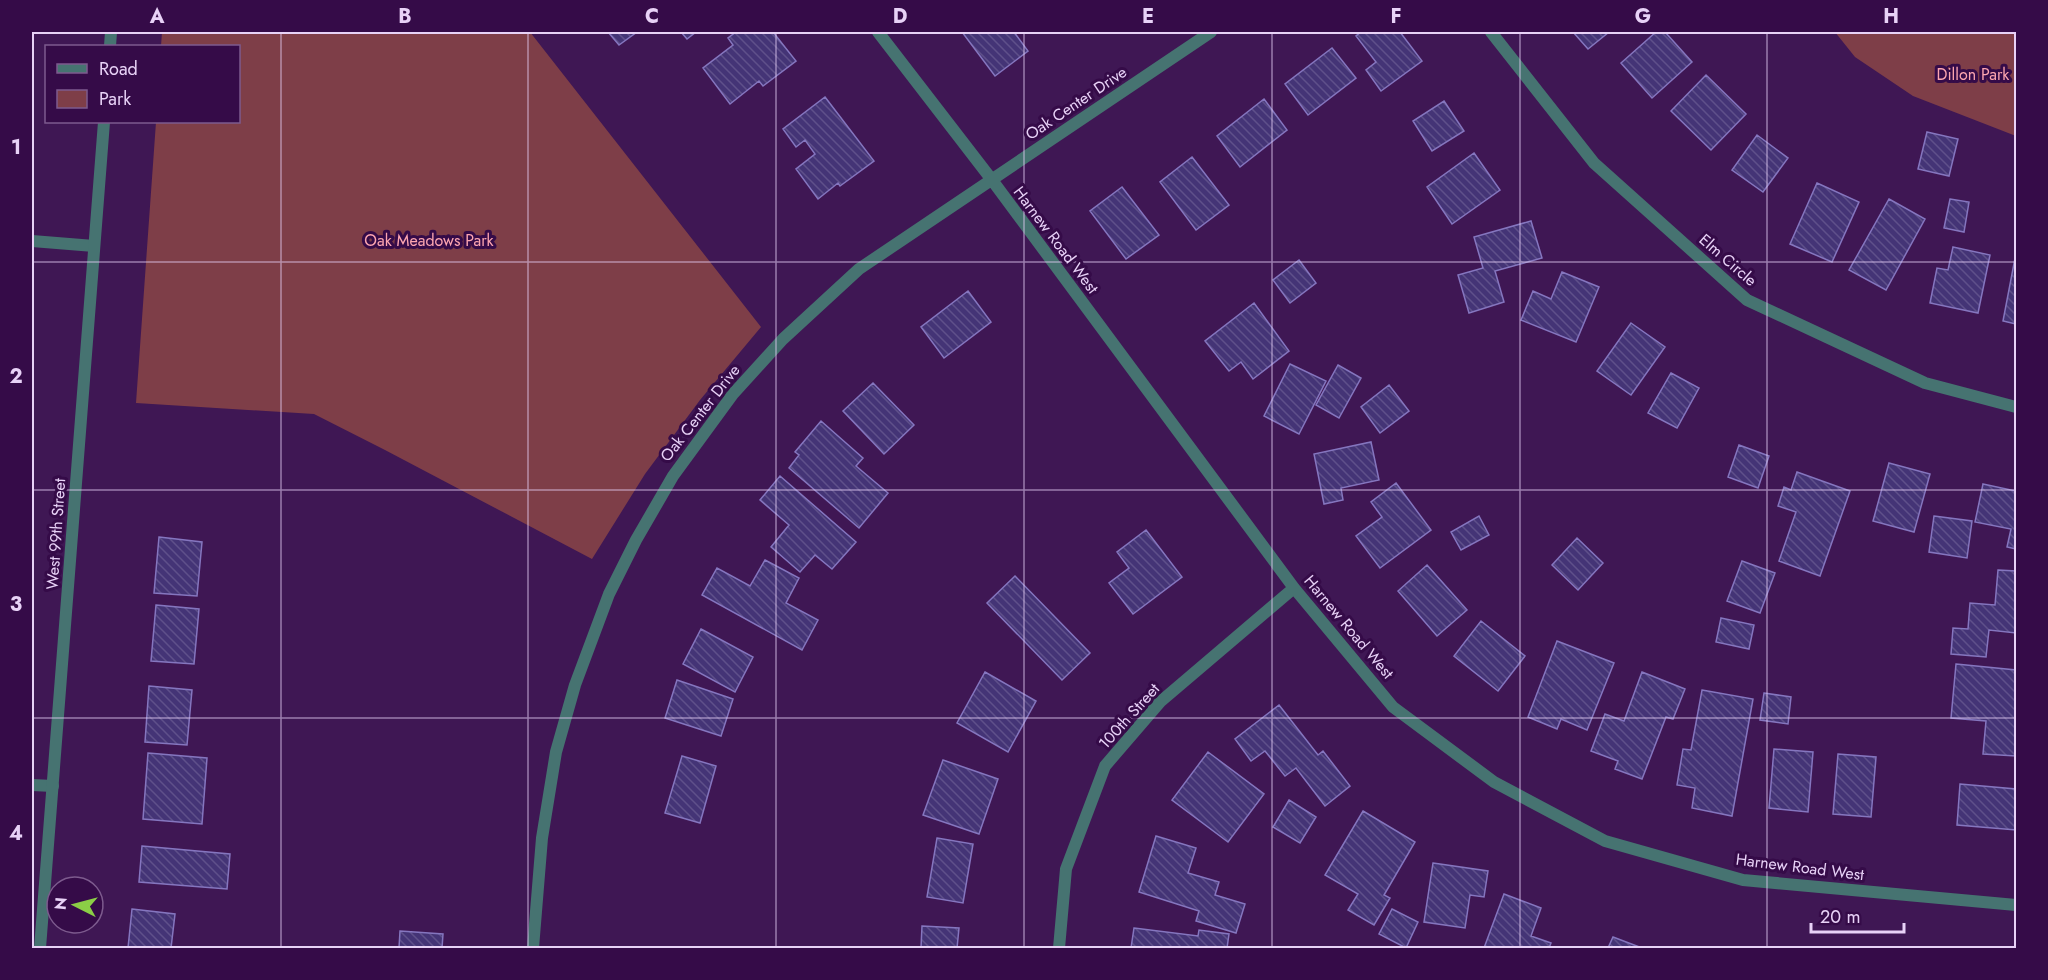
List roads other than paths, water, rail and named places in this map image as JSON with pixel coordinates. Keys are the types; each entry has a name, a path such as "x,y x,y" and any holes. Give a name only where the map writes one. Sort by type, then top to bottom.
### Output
{"street":[{"name":"Harnew Road West","path":"878,32 992,180 1294,588 1393,707 1494,782 1605,841 1743,880 2016,905"},
{"name":"Oak Center Drive","path":"533,948 544,827 556,752 575,686 609,594 636,540 673,476 733,394 783,339 859,269 1211,32"},
{"name":"Elm Circle","path":"1491,32 1594,163 1747,300 1925,383 2016,407"},
{"name":"West 99th Street","path":"40,948 104,123"},
{"path":"32,241 94,246"},
{"name":"100th Street","path":"1059,948 1066,869 1106,766 1160,702 1294,588"},
{"path":"32,785 53,786"}],"park label":[{"name":"Dillon Park","path":"1973,74"},
{"name":"Oak Meadows Park","path":"429,240"}]}
